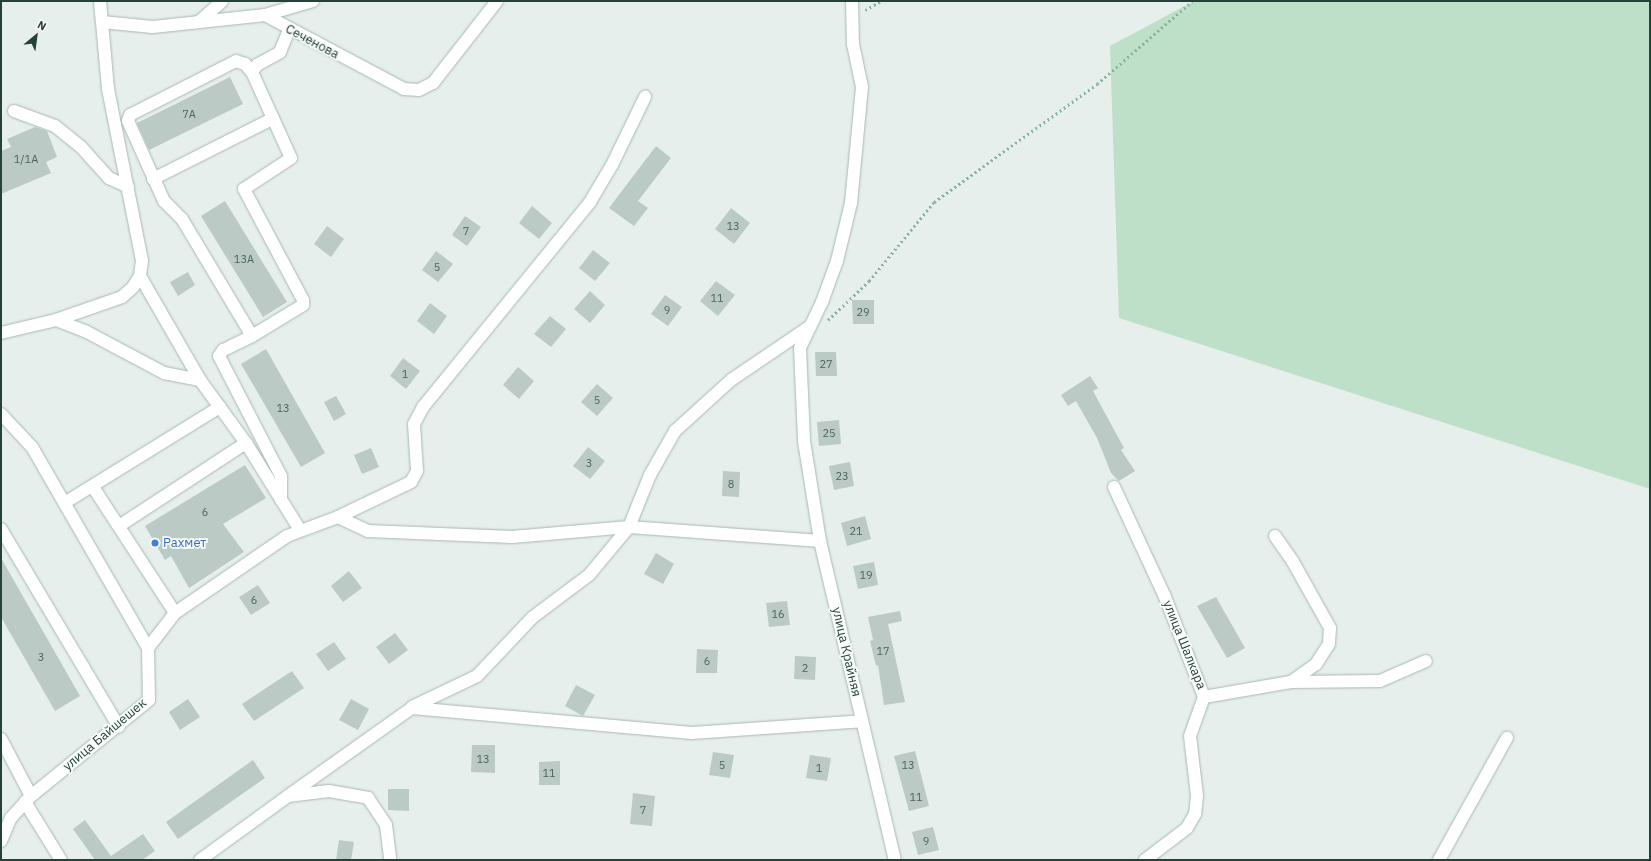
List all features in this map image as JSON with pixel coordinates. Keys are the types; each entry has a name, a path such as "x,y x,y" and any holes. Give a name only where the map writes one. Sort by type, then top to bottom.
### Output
{"street":[{"path":"1,333 56,320 122,297 133,287 140,276 142,261 108,89 100,1"},
{"path":"199,22 222,1"},
{"path":"102,22 153,27 265,15 313,1"},
{"name":"Сеченова","path":"265,15 289,30 404,89 419,90 433,84 497,1"},
{"name":"улица Крайняя","path":"852,1 854,16 853,44 862,87 851,203 837,261 822,302 809,326 800,348 804,441 820,541 896,860"},
{"path":"252,72 257,66 280,52 289,30"},
{"path":"252,336 182,219 164,201 152,179 128,121 130,115 236,61 245,64 252,72 290,158 244,189 303,304 252,336 223,350 219,356 245,402 280,476 281,500"},
{"path":"1,414 32,447 66,502 148,648 175,613 272,545 300,530 338,517 412,482 418,471 414,424 423,407 590,202 612,165 644,97"},
{"path":"14,111 55,126 81,147 109,178 128,187"},
{"path":"152,179 272,119"},
{"path":"140,276 200,380 246,443 300,530"},
{"path":"56,320 85,331 164,373 200,380"},
{"path":"200,860 412,708 477,676 533,617 589,575 629,527 650,475 675,431 731,380 809,326"},
{"path":"66,502 93,487 220,407"},
{"path":"119,526 246,443"},
{"path":"93,487 175,613"},
{"name":"улица Шалкара","path":"1114,487 1165,597 1204,696 1190,736 1197,796 1195,814 1187,828 1145,860"},
{"path":"338,517 368,531 512,537 629,527 820,541"},
{"path":"1,530 119,726"},
{"path":"1276,536 1294,562 1330,628 1329,644 1316,664 1290,682"},
{"name":"улица Байшешек","path":"1,841 11,818 28,799 149,700 148,648"},
{"path":"1204,696 1290,682 1380,681 1426,661"},
{"path":"412,708 692,733 862,721"},
{"path":"1439,860 1507,738"},
{"path":"1,739 28,799 61,860"},
{"path":"288,796 330,791 368,798 386,825 390,860"}],"path":[{"path":"854,16 881,1"},
{"path":"822,326 869,281 934,202 1097,84 1192,1"}],"green space":[{"path":"1194,1 1650,1 1650,489 1119,318 1110,46"}],"building":[{"path":"230,77 243,104 149,150 137,123"},
{"path":"35,127 47,131 57,157 46,162 51,173 1,194 1,151 11,147 7,139"},
{"path":"656,146 671,158 638,201 648,208 634,226 609,208"},
{"path":"225,201 287,302 263,317 201,216"},
{"path":"532,206 552,223 539,239 519,223"},
{"path":"731,208 750,223 734,244 715,229"},
{"path":"465,216 481,227 467,246 452,235"},
{"path":"327,226 344,239 331,257 314,244"},
{"path":"593,250 610,263 595,281 579,268"},
{"path":"436,251 453,264 438,282 422,270"},
{"path":"188,272 195,285 178,296 170,282"},
{"path":"716,281 735,295 718,316 700,301"},
{"path":"590,291 605,305 590,323 574,309"},
{"path":"665,295 682,307 668,326 651,314"},
{"path":"852,300 874,300 874,324 853,324"},
{"path":"430,303 447,316 434,334 417,321"},
{"path":"550,316 566,329 551,347 534,334"},
{"path":"266,349 325,453 301,467 241,364"},
{"path":"815,352 836,352 837,376 816,376"},
{"path":"403,358 420,371 406,389 390,376"},
{"path":"518,367 534,381 519,399 503,385"},
{"path":"1090,376 1098,388 1093,391 1124,448 1121,450 1135,471 1119,481 1111,473 1097,438 1076,401 1068,406 1061,395"},
{"path":"597,384 613,398 597,416 581,402"},
{"path":"336,396 346,414 334,421 324,402"},
{"path":"839,420 841,444 819,446 817,422"},
{"path":"588,447 605,461 590,479 573,466"},
{"path":"371,448 379,467 362,474 354,455"},
{"path":"850,462 854,486 834,490 829,466"},
{"path":"245,465 266,498 223,524 244,552 189,588 171,556 165,560 145,526"},
{"path":"723,471 740,472 739,497 722,496"},
{"path":"865,516 871,539 847,546 841,523"},
{"path":"656,553 674,564 663,584 644,574"},
{"path":"1,558 80,696 55,711 1,617"},
{"path":"874,562 878,585 858,589 853,566"},
{"path":"349,571 362,588 343,602 331,586"},
{"path":"258,585 270,603 251,615 239,597"},
{"path":"1216,597 1245,648 1227,658 1197,606"},
{"path":"787,601 790,625 769,627 766,603"},
{"path":"900,611 902,621 888,624 905,702 884,705 878,665 876,666 870,641 873,640 868,617"},
{"path":"395,633 408,650 389,664 376,647"},
{"path":"334,642 346,659 328,671 316,654"},
{"path":"697,649 718,650 717,673 696,673"},
{"path":"795,656 816,657 815,680 794,679"},
{"path":"292,671 304,688 254,721 242,704"},
{"path":"576,685 595,695 583,716 565,706"},
{"path":"188,699 200,717 180,730 169,712"},
{"path":"351,699 369,709 358,730 339,720"},
{"path":"472,745 495,745 495,773 471,772"},
{"path":"915,751 929,806 909,811 894,756"},
{"path":"713,752 734,755 730,778 709,775"},
{"path":"810,755 831,758 827,781 806,778"},
{"path":"253,760 265,778 178,839 166,822"},
{"path":"560,761 560,785 539,785 539,762"},
{"path":"388,789 409,789 409,811 388,810"},
{"path":"633,793 655,796 652,826 630,824"},
{"path":"85,820 111,856 143,834 155,851 142,860 95,860 73,829"},
{"path":"933,827 939,850 918,855 912,832"},
{"path":"339,840 354,842 351,860 336,860"}],"place":[{"name":"Рахмет","path":"155,543"}]}
